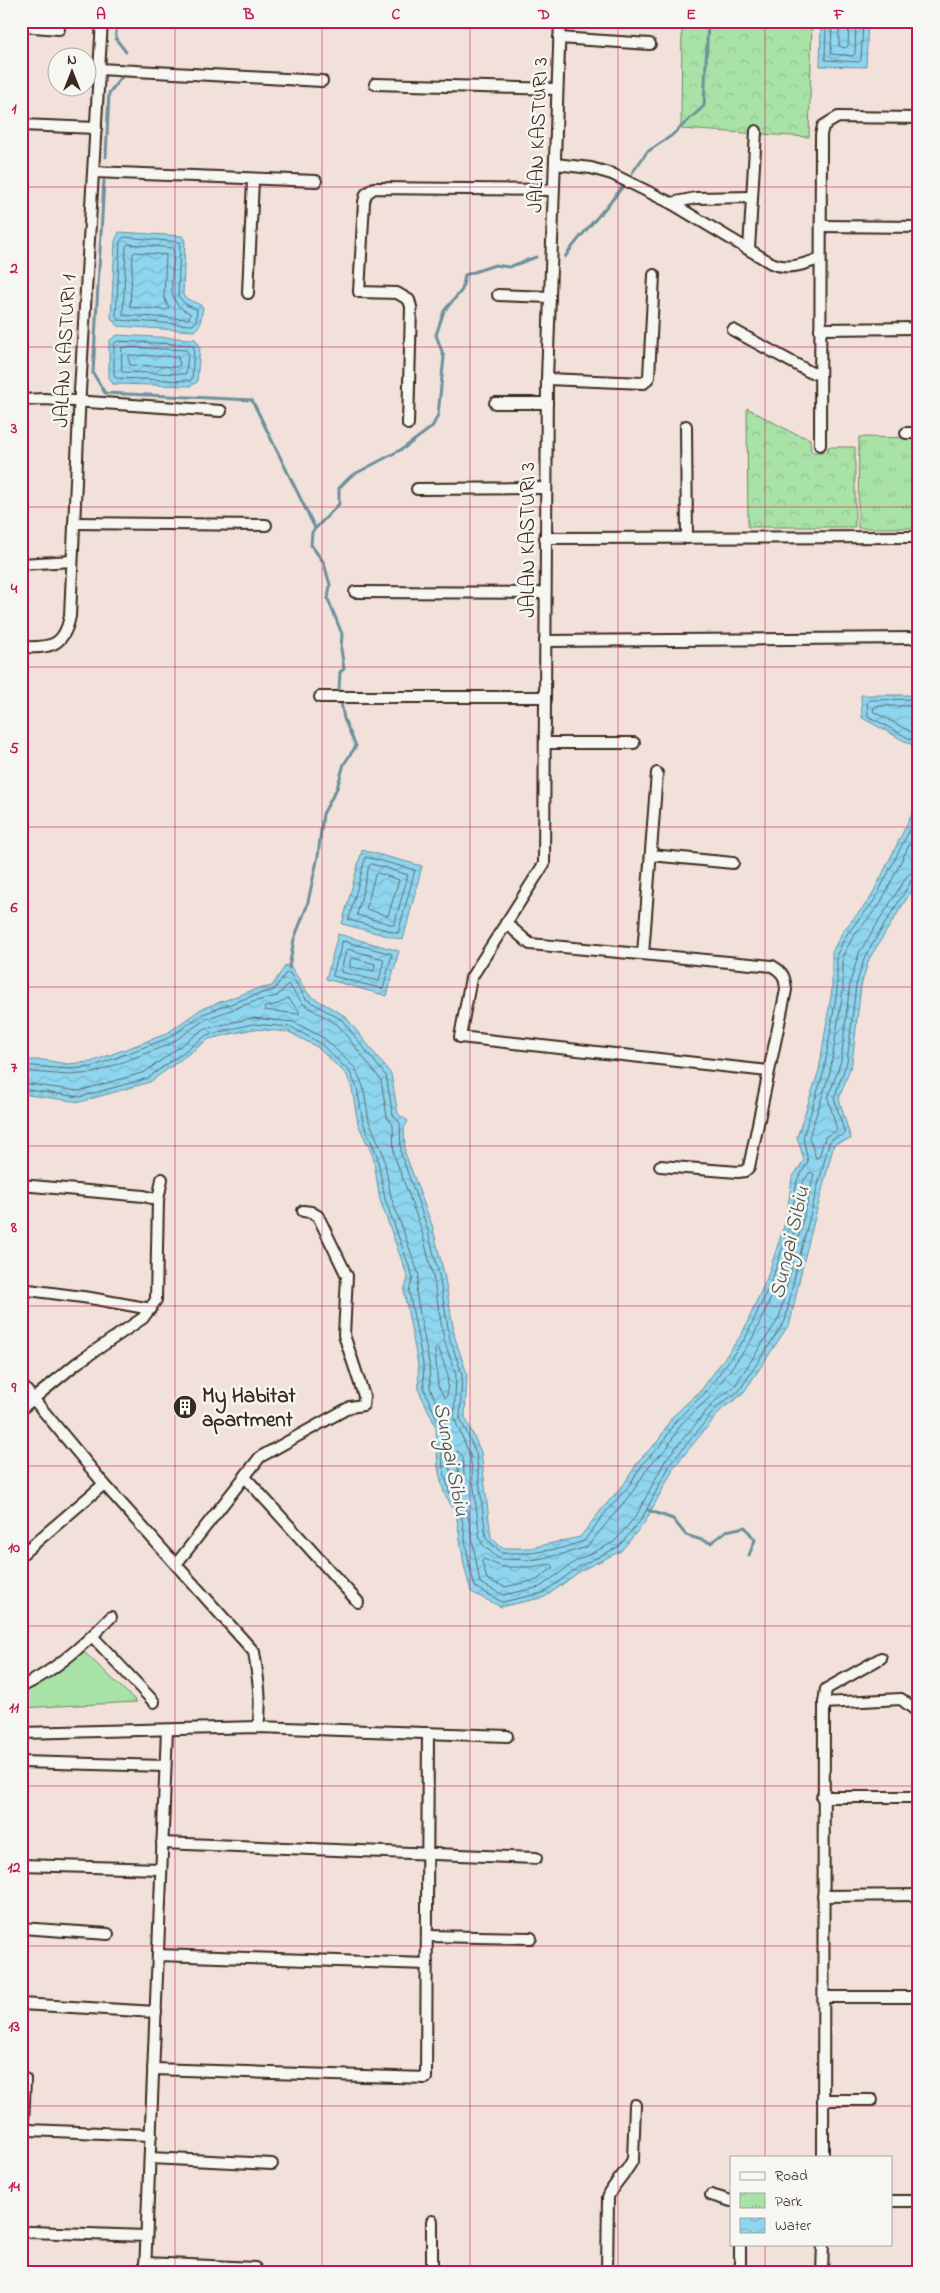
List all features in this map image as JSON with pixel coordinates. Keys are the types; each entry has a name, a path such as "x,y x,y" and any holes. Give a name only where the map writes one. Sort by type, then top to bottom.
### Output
{"street":[{"name":"JALAN KASTURI 1","path":"21,647 45,647 54,644 60,640 67,630 102,21"},
{"name":"JALAN KASTURI 3","path":"560,21 547,379 545,488 546,743 543,868 472,978 460,1037 768,1071"},
{"path":"21,26 58,28"},
{"path":"559,38 650,44"},
{"path":"100,69 322,81"},
{"path":"375,84 557,89"},
{"path":"820,445 819,260 821,135 823,126 838,118 919,118"},
{"path":"21,125 96,128"},
{"path":"749,249 756,131"},
{"path":"555,164 591,168 612,174 671,203 771,263 781,267 794,267 819,260"},
{"path":"94,172 254,180 316,181"},
{"path":"248,293 254,180"},
{"path":"408,424 411,306 409,300 397,294 359,292 366,194 374,188 553,190"},
{"path":"671,203 696,198 752,197"},
{"path":"821,226 919,227"},
{"path":"547,379 644,383 647,381 649,377 654,275"},
{"path":"498,295 550,297"},
{"path":"820,329 919,328"},
{"path":"733,330 810,372 820,375"},
{"path":"21,400 44,399 221,410"},
{"path":"495,402 547,403"},
{"path":"686,426 687,538"},
{"path":"906,433 919,433"},
{"path":"417,489 545,488"},
{"path":"74,523 266,525"},
{"path":"545,538 919,537"},
{"path":"21,564 72,561"},
{"path":"355,592 545,593"},
{"path":"545,641 919,638"},
{"path":"320,697 545,697"},
{"path":"546,743 634,743"},
{"path":"643,954 657,773"},
{"path":"651,855 733,863"},
{"path":"506,923 530,944 772,966 780,970 786,978 786,990 749,1167 738,1172 660,1166"},
{"path":"21,1409 77,1363 142,1318 151,1309 156,1300 158,1200 162,1179"},
{"path":"21,1185 144,1196 158,1200"},
{"path":"176,1563 260,1457 350,1407 363,1405 364,1396 344,1335 347,1276 318,1216 311,1212 303,1212"},
{"path":"21,1289 107,1300 151,1309"},
{"path":"21,1384 104,1484 254,1652 259,1678 260,1712 258,1727"},
{"path":"245,1477 358,1602"},
{"path":"21,1555 104,1484"},
{"path":"21,1687 36,1680 92,1636 111,1617"},
{"path":"92,1636 154,1702"},
{"path":"823,2156 822,1797 824,1703 826,1689 880,1658"},
{"path":"824,1703 901,1699 919,1713"},
{"path":"21,1733 258,1727 507,1736"},
{"path":"167,1730 145,2267 255,2268"},
{"path":"153,2069 426,2078 428,1733"},
{"path":"21,1762 166,1766"},
{"path":"822,1797 919,1796"},
{"path":"162,1843 536,1858"},
{"path":"21,1865 161,1868"},
{"path":"823,1896 919,1895"},
{"path":"21,1928 108,1934"},
{"path":"427,1936 532,1938"},
{"path":"158,1955 426,1964"},
{"path":"824,1997 919,1997"},
{"path":"21,2004 156,2012"},
{"path":"25,2079 23,2124 29,2130 150,2135"},
{"path":"823,2100 872,2100"},
{"path":"607,2272 608,2197 613,2186 630,2166 633,2159 635,2105"},
{"path":"150,2158 272,2164"},
{"path":"711,2195 730,2201"},
{"path":"892,2201 919,2201"},
{"path":"432,2221 432,2272"},
{"path":"30,2232 146,2236"},
{"path":"740,2246 740,2272"},
{"path":"822,2272 823,2246"}],"green space":[{"path":"682,21 812,21 809,137 681,129"},
{"path":"747,408 791,432 810,439 811,452 828,452 828,447 855,447 855,527 748,527"},
{"path":"859,437 919,438 919,528 858,528"},
{"path":"84,1652 137,1702 21,1708 21,1693"}],"water":[{"path":"821,21 868,21 866,67 820,66"},
{"path":"119,232 182,236 185,241 183,295 203,307 200,325 194,331 117,326 111,318 115,241"},
{"path":"117,335 195,339 200,346 197,382 191,386 113,384 109,378 109,341"},
{"path":"861,695 919,695 919,744 912,745 862,718"},
{"name":"Sungai Sibiu","path":"919,804 919,879 869,959 861,986 852,1063 839,1099 851,1139 834,1144 790,1323 742,1395 723,1408 675,1466 645,1522 621,1551 582,1570 545,1597 501,1607 471,1592 464,1565 456,1513 444,1493 438,1468 436,1427 419,1391 418,1365 404,1291 408,1278 380,1200 373,1156 358,1124 352,1089 347,1075 317,1047 289,1032 253,1029 209,1039 150,1082 80,1102 21,1094 21,1060 44,1060 67,1064 91,1062 166,1034 201,1009 253,990 272,986 285,966 289,964 309,995 345,1016 391,1074 398,1114 408,1121 404,1128 405,1153 432,1225 444,1273 455,1338 467,1374 465,1417 481,1452 491,1537 502,1548 530,1548 580,1537 624,1484 640,1459 658,1441 672,1417 702,1389 742,1334 767,1278 786,1220 792,1178 804,1160 797,1137 819,1070 832,989 832,952 843,931 870,899 915,808"},
{"path":"362,850 422,866 403,940 342,924"},
{"path":"338,934 399,951 387,996 326,979"}],"waterway":[{"path":"116,21 116,39 126,52"},
{"path":"632,173 647,152 671,136 704,106 708,21"},
{"path":"106,157 109,93 124,74"},
{"path":"104,181 93,373 105,393 252,400 315,528"},
{"path":"565,257 623,186"},
{"path":"339,690 340,672 344,669 341,649 342,634 328,599 330,585 324,563 311,545 312,532 339,504 339,488 351,476 404,448 432,427 438,415 444,357 436,335 444,311 462,290 465,275 495,265 509,267 536,257"},
{"path":"289,968 294,939 307,906 318,856 323,814 337,788 344,764 356,746 344,719 341,702"},
{"path":"648,1510 673,1519 686,1535 711,1543 726,1531 745,1527 755,1540 749,1555"}],"place":[{"name":"My Habitat apartment","path":"185,1407"}]}
